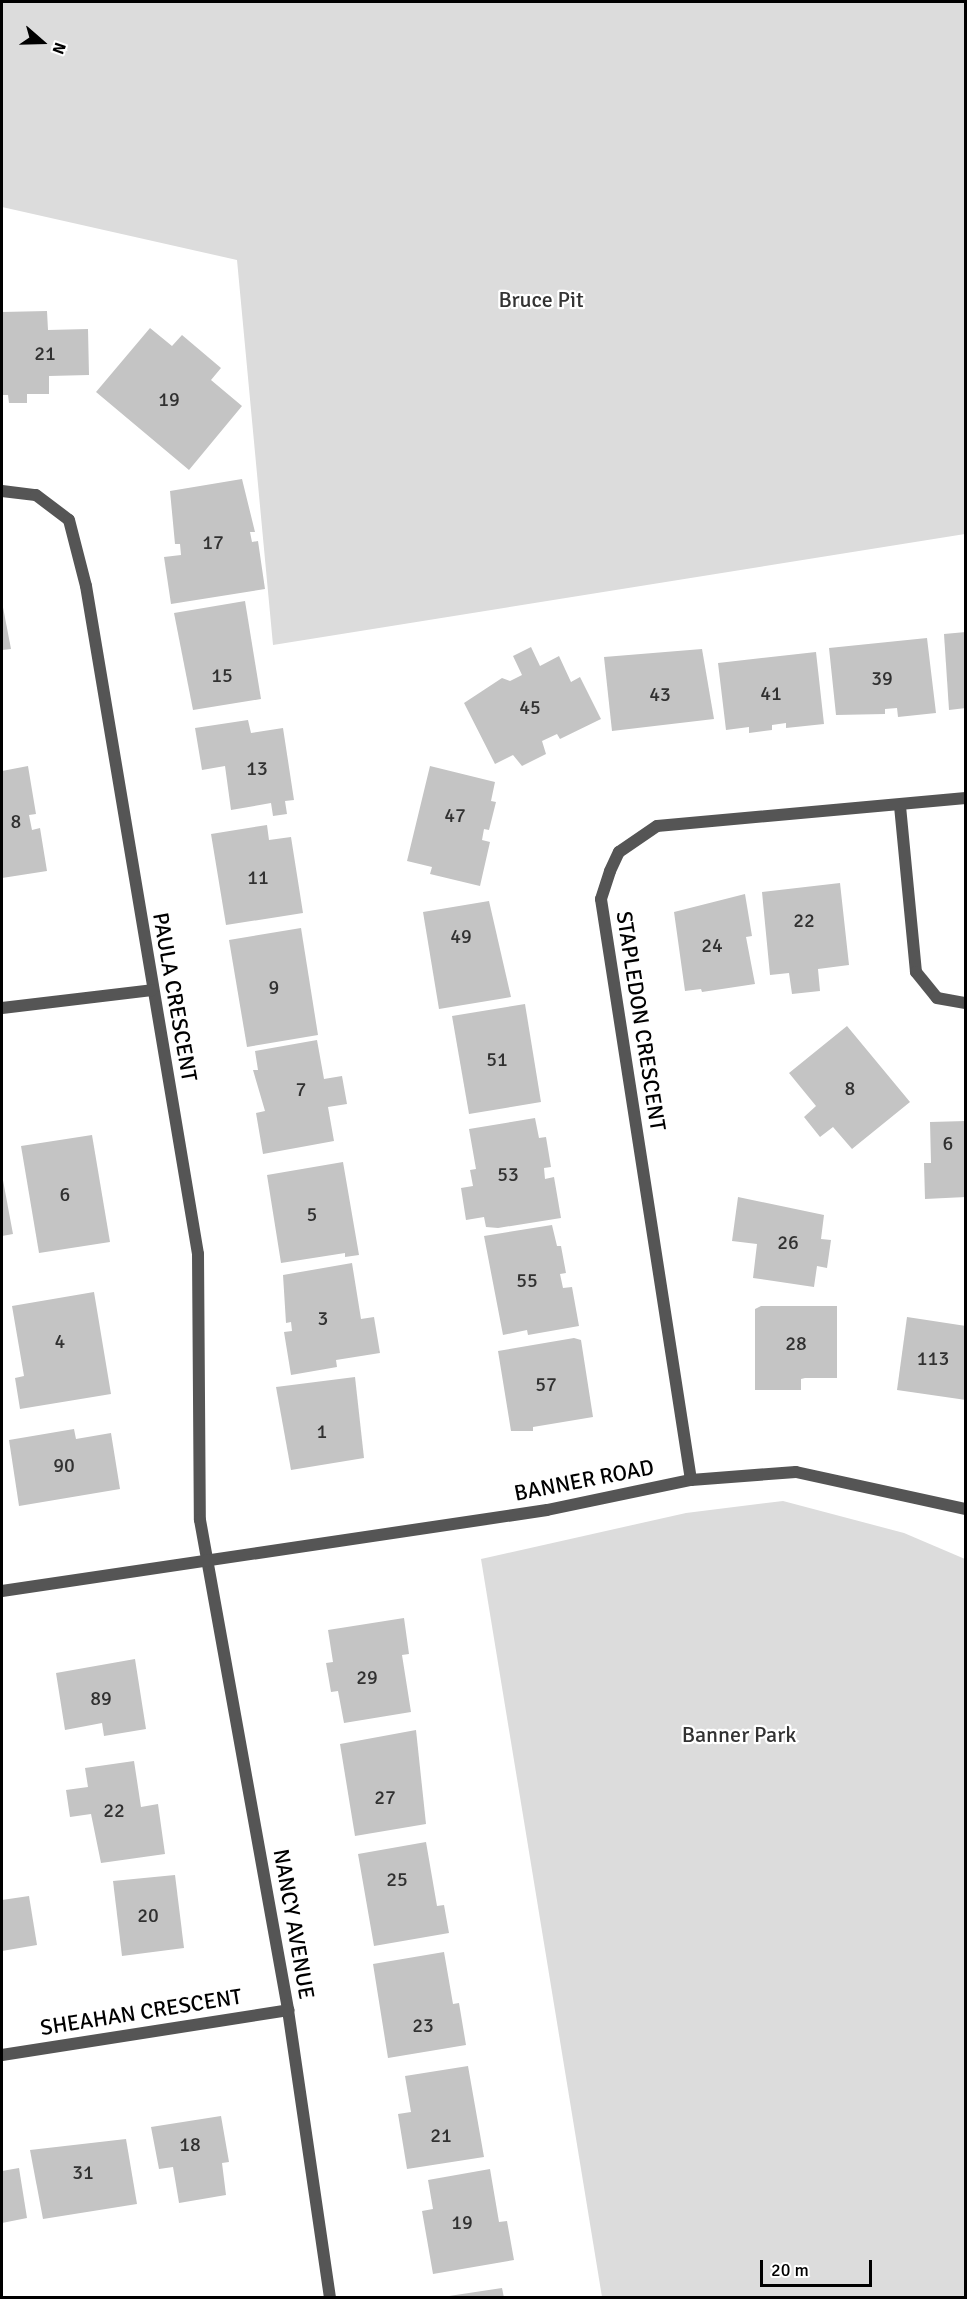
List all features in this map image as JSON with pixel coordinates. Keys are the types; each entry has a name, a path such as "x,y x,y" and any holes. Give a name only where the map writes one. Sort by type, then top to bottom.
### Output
{"street":[{"name":"PAULA CRESCENT","path":"2,491 36,495 69,520 86,586 198,1254 200,1520 210,1560"},
{"name":"STAPLEDON CRESCENT","path":"691,1480 601,899 619,852 657,826 699,819 900,806 966,798"},
{"path":"900,806 916,972 937,998 966,1003"},
{"path":"2,1008 152,990"},
{"name":"BANNER ROAD","path":"2,1591 547,1510 691,1480 796,1472 966,1509"},
{"name":"NANCY AVENUE","path":"210,1560 288,2010 330,2298"},
{"name":"SHEAHAN CRESCENT","path":"2,2055 288,2010"}],"green space":[{"name":"Bruce Pit","path":"2,2 965,2 965,534 273,645 237,260 2,207"},
{"name":"Banner Park","path":"783,1501 904,1533 965,1559 965,2297 602,2297 481,1559 686,1513"}],"building":[{"path":"47,311 48,330 88,329 89,375 49,376 49,394 27,394 27,403 9,403 8,395 2,395 2,312"},
{"path":"150,328 172,346 182,335 221,368 211,380 242,406 189,470 96,392"},
{"path":"242,479 255,532 250,532 252,542 258,541 265,589 171,604 164,557 181,555 180,544 175,544 170,491"},
{"path":"245,601 261,699 193,710 174,613"},
{"path":"2,602 11,649 2,650"},
{"path":"966,632 966,708 949,710 944,634"},
{"path":"927,638 936,713 898,717 897,708 885,709 885,714 836,715 829,648"},
{"path":"531,647 540,666 559,656 571,682 580,677 601,719 560,739 557,734 542,741 546,754 522,766 513,755 495,764 464,703 502,678 510,681 522,675 513,656"},
{"path":"702,649 714,719 612,731 604,657"},
{"path":"816,652 824,724 786,728 786,723 772,725 772,730 749,733 749,727 726,730 718,663"},
{"path":"248,720 251,733 283,728 294,800 285,801 287,814 273,816 271,803 231,810 225,766 202,770 195,728"},
{"path":"28,766 36,814 29,815 32,830 40,828 47,871 2,878 2,771"},
{"path":"430,766 495,782 491,801 496,802 489,830 484,829 482,840 490,842 480,886 430,874 432,867 407,861"},
{"path":"267,825 269,840 291,837 303,913 226,925 211,834"},
{"path":"840,883 849,965 818,969 820,991 792,994 789,973 770,975 762,892"},
{"path":"745,894 752,936 746,937 755,984 702,992 701,989 685,991 674,912"},
{"path":"489,901 511,997 439,1009 423,912"},
{"path":"301,928 318,1035 247,1047 229,940"},
{"path":"525,1004 541,1102 469,1114 452,1016"},
{"path":"847,1026 910,1102 852,1149 833,1127 820,1137 804,1117 816,1106 789,1073"},
{"path":"317,1040 324,1079 342,1076 347,1104 328,1107 334,1141 263,1154 256,1113 265,1111 253,1070 258,1070 255,1051"},
{"path":"535,1118 539,1138 546,1137 551,1167 544,1168 545,1179 554,1177 561,1218 498,1228 486,1227 484,1217 466,1220 461,1188 473,1186 470,1170 476,1169 469,1129"},
{"path":"966,1121 966,1197 925,1199 924,1163 931,1163 930,1122"},
{"path":"92,1135 110,1242 39,1253 21,1146"},
{"path":"343,1162 359,1255 345,1257 345,1253 281,1263 267,1175"},
{"path":"2,1175 13,1234 2,1236"},
{"path":"738,1197 824,1215 821,1239 831,1240 827,1268 817,1266 814,1287 753,1278 757,1244 732,1241"},
{"path":"552,1225 557,1246 561,1246 566,1273 560,1274 563,1288 572,1287 579,1326 528,1335 527,1330 503,1335 484,1236"},
{"path":"352,1263 361,1319 374,1317 380,1353 336,1360 337,1367 291,1375 284,1332 292,1331 291,1322 286,1323 283,1275"},
{"path":"94,1292 111,1394 20,1409 15,1378 24,1376 12,1306"},
{"path":"761,1306 837,1306 837,1378 801,1379 801,1390 755,1390 755,1309"},
{"path":"907,1317 966,1326 966,1400 897,1390"},
{"path":"574,1338 581,1340 593,1417 533,1427 533,1431 511,1431 498,1351"},
{"path":"355,1377 364,1458 291,1470 276,1387"},
{"path":"74,1429 76,1439 111,1433 120,1489 19,1506 9,1440"},
{"path":"404,1618 409,1654 402,1655 411,1712 344,1723 338,1691 331,1692 326,1663 333,1662 328,1630"},
{"path":"135,1659 146,1729 104,1736 102,1723 65,1730 56,1673"},
{"path":"416,1730 426,1824 355,1836 340,1744"},
{"path":"134,1761 141,1807 158,1804 165,1854 101,1863 91,1814 70,1817 66,1790 88,1787 85,1768"},
{"path":"426,1842 437,1906 444,1905 449,1933 374,1946 358,1854"},
{"path":"175,1875 184,1948 122,1956 113,1881"},
{"path":"29,1896 37,1945 2,1951 2,1900"},
{"path":"444,1952 453,2004 459,2003 466,2045 388,2058 373,1964"},
{"path":"468,2066 484,2157 407,2169 398,2114 411,2112 405,2076"},
{"path":"221,2116 229,2162 222,2163 226,2195 179,2203 173,2167 159,2169 151,2127"},
{"path":"126,2139 137,2204 43,2219 30,2150"},
{"path":"19,2168 27,2218 2,2223 2,2171"},
{"path":"490,2169 499,2222 507,2221 514,2260 433,2274 422,2211 433,2209 428,2180"},
{"path":"502,2288 504,2298 449,2298 449,2296"}]}
